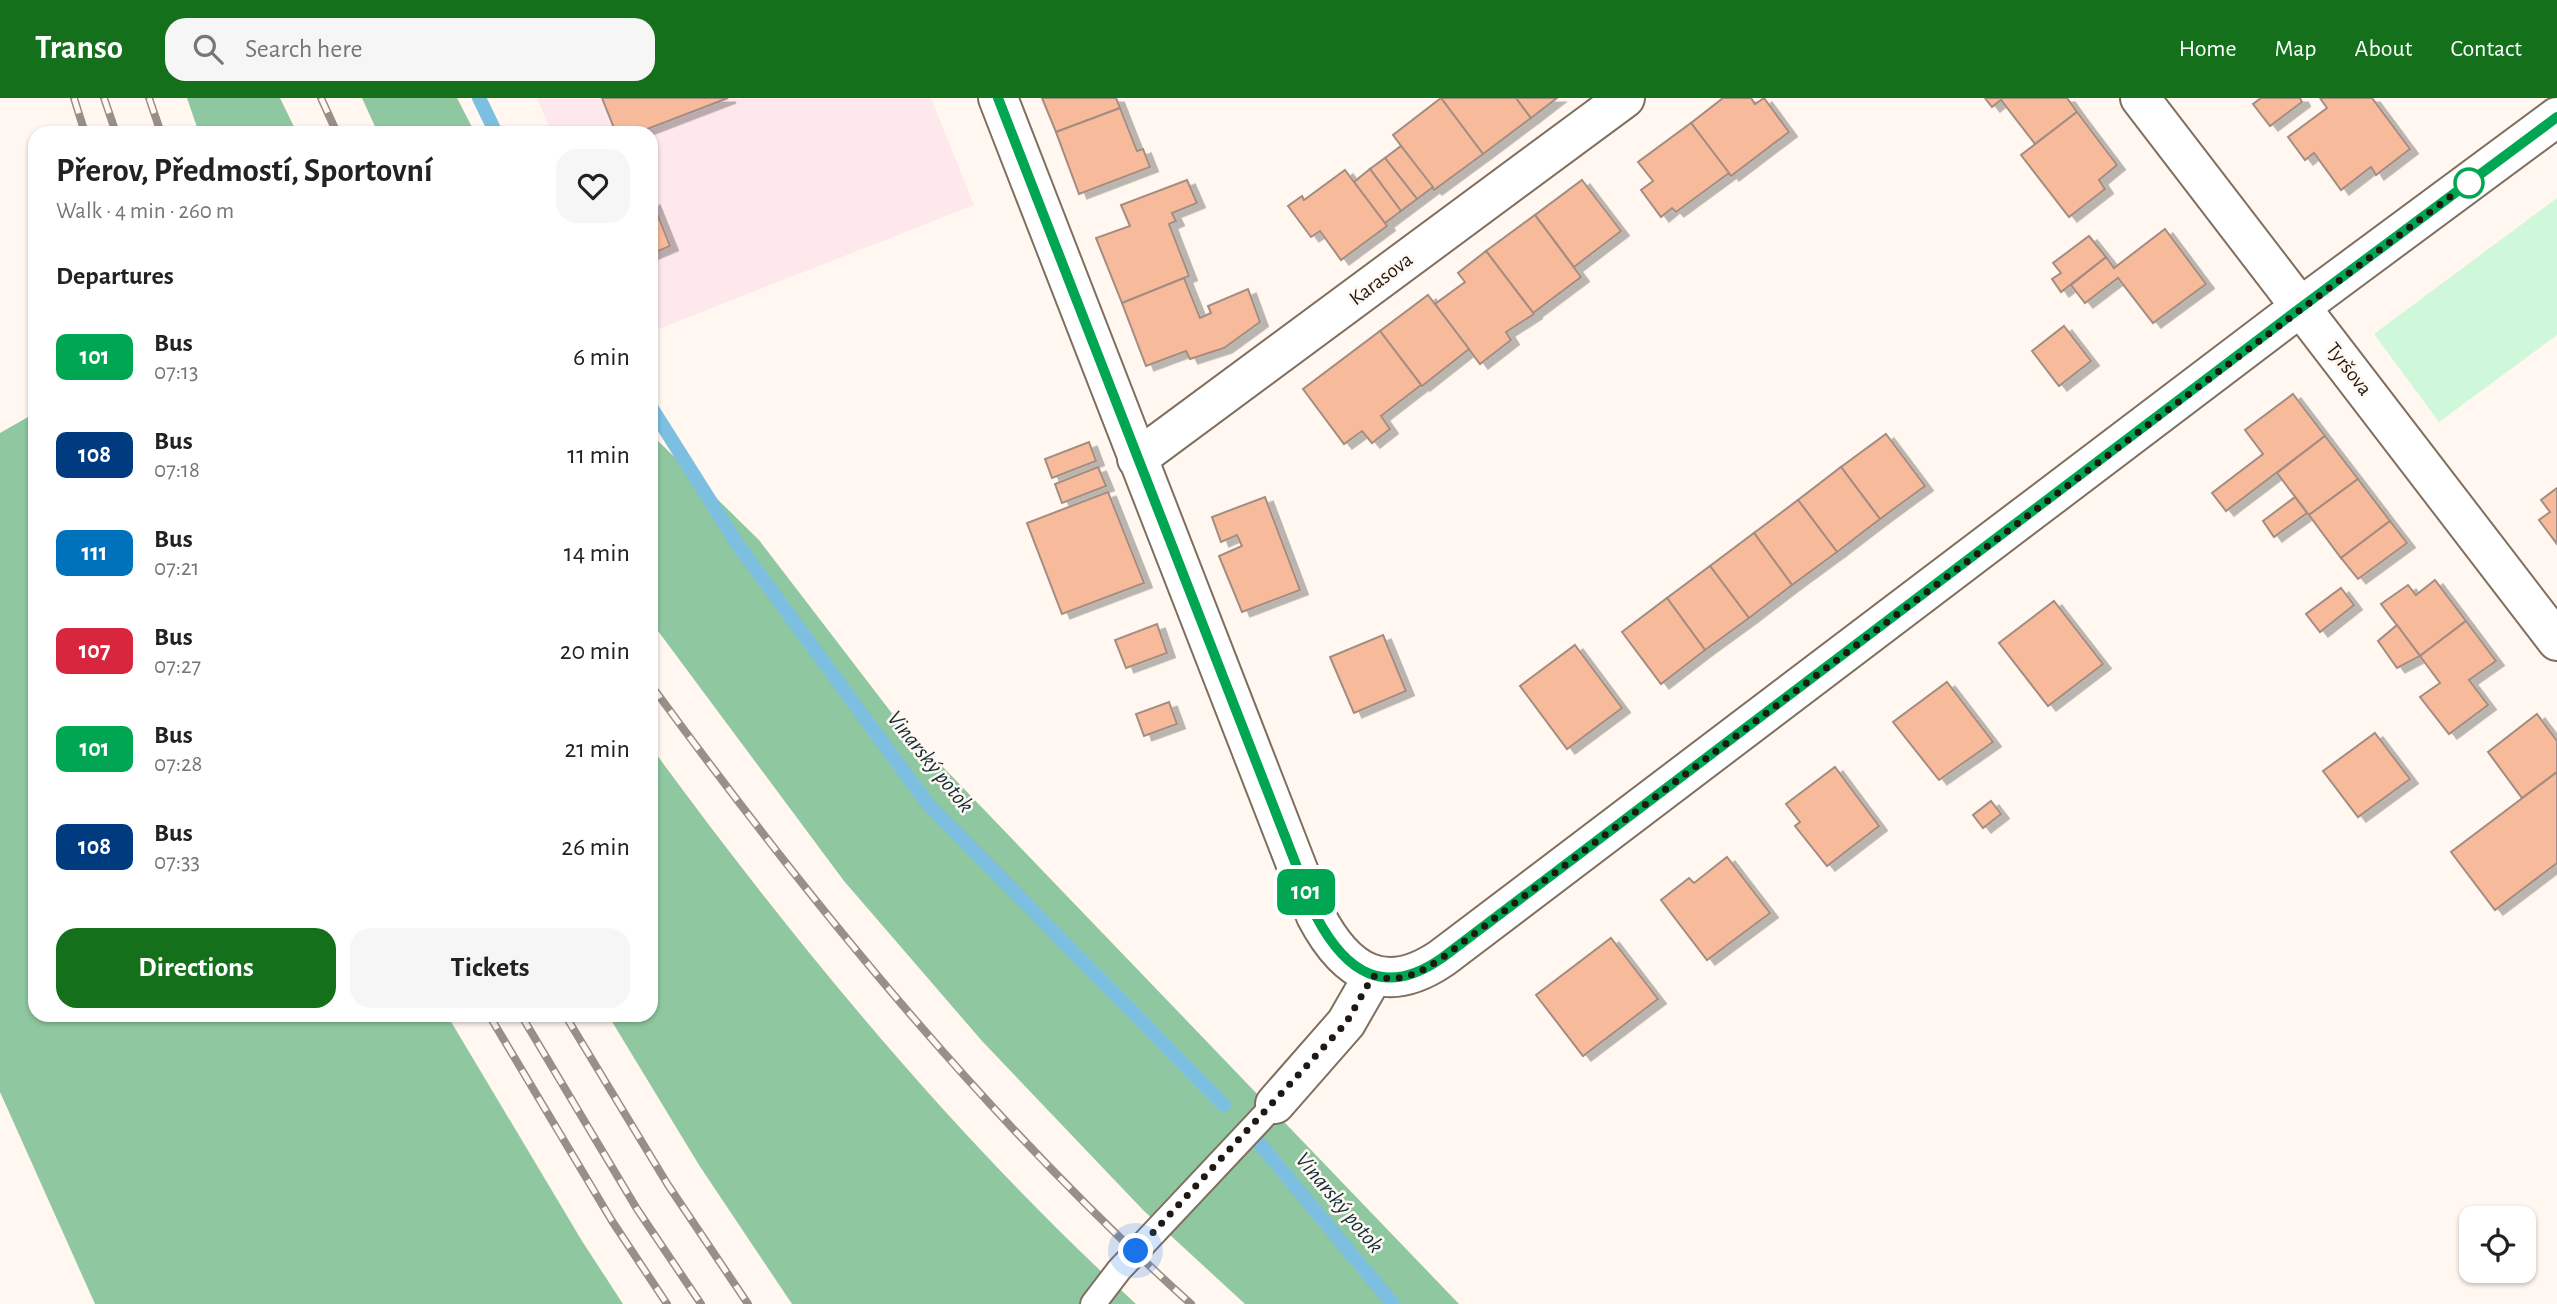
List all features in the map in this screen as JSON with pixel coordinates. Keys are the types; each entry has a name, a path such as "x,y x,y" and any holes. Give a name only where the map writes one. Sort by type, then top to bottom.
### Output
{"street":[{"path":"998,98 1316,916 1327,938 1342,955 1373,976 1387,979 1406,978 1442,958 2557,117"},
{"name":"Karasova","path":"1137,459 1625,98"},
{"name":"Tyršova","path":"2140,98 2299,309 2339,355 2557,641"},
{"path":"1275,1104 1346,1023 1373,976"}],"lane":[{"path":"1093,1304 1119,1270 1275,1104"}],"shaded area":[{"path":"537,98 931,98 974,205 658,329 658,126 549,126"}],"green space":[{"path":"187,98 280,98 294,126 197,126"},
{"path":"362,98 457,98 471,126 375,126"},
{"path":"2557,198 2557,335 2439,422 2374,334"},
{"path":"28,417 28,1022 451,1022 582,1241 623,1304 95,1304 0,1092 0,433"},
{"path":"658,441 759,540 894,716 1459,1304 1245,1304 1144,1211 982,1041 844,881 658,631"},
{"path":"658,756 762,894 880,1038 1004,1175 1136,1304 792,1304 699,1165 612,1022 658,1022"}],"building":[{"path":"602,98 728,98 655,126 613,126"},
{"path":"1042,98 1116,98 1120,108 1056,132"},
{"path":"1441,98 1516,98 1531,118 1483,154"},
{"path":"1441,98 1483,154 1434,190 1393,135"},
{"path":"1516,98 1557,98 1531,118"},
{"path":"1723,98 1751,98 1755,104 1764,98 1789,132 1731,176 1691,123"},
{"path":"1985,98 2067,98 2077,112 2035,144 2001,100 1992,107"},
{"path":"2261,98 2300,98 2302,102 2270,126 2253,104"},
{"path":"2320,98 2372,98 2410,149 2376,175 2371,167 2341,190 2314,153 2305,160 2288,137 2327,108"},
{"path":"1120,108 1137,151 1143,149 1150,167 1079,194 1056,132"},
{"path":"2077,112 2117,165 2099,180 2105,189 2069,217 2021,155"},
{"path":"1691,123 1729,173 1676,212 1672,208 1661,217 1641,190 1653,181 1638,162"},
{"path":"1401,146 1433,187 1417,199 1385,158"},
{"path":"1385,158 1417,199 1401,211 1370,169"},
{"path":"1370,169 1401,211 1385,223 1354,182"},
{"path":"1345,170 1387,226 1341,260 1320,231 1311,237 1288,206 1302,196 1304,200"},
{"path":"1187,180 1197,203 1172,213 1176,221 1169,224 1189,276 1122,303 1096,238 1130,226 1121,205"},
{"path":"1582,180 1621,231 1574,267 1535,215"},
{"path":"1535,215 1581,277 1533,313 1486,251"},
{"path":"658,216 670,246 658,251"},
{"path":"2165,229 2206,284 2153,323 2118,278 2085,303 2071,285 2106,257 2114,268"},
{"path":"2089,236 2106,257 2061,292 2052,279 2061,273 2053,263"},
{"path":"1486,251 1534,314 1506,332 1511,340 1480,364 1435,304 1465,282 1458,273"},
{"path":"1184,278 1200,318 1211,313 1208,306 1248,289 1260,322 1224,348 1190,359 1186,351 1146,366 1122,303"},
{"path":"1428,295 1469,349 1422,386 1380,331"},
{"path":"2064,326 2091,361 2059,386 2032,351"},
{"path":"1380,331 1421,385 1381,416 1390,429 1372,443 1362,431 1344,444 1303,389"},
{"path":"2293,394 2325,436 2226,511 2212,493 2263,454 2245,430"},
{"path":"1886,434 1925,486 1880,519 1841,467"},
{"path":"2325,436 2358,479 2309,515 2277,473"},
{"path":"1089,442 1096,461 1052,478 1045,459"},
{"path":"1098,467 1106,486 1062,503 1055,484"},
{"path":"1841,467 1880,519 1837,552 1798,500"},
{"path":"2358,479 2390,521 2341,558 2309,515"},
{"path":"2557,488 2557,544 2539,520 2550,512 2541,500"},
{"path":"1108,492 1144,583 1062,614 1027,523"},
{"path":"1265,497 1300,590 1242,612 1219,556 1242,546 1237,535 1221,542 1212,517"},
{"path":"2295,497 2307,513 2274,537 2263,521"},
{"path":"1798,500 1837,552 1792,585 1754,533"},
{"path":"2390,521 2407,543 2358,579 2341,558"},
{"path":"1754,533 1792,585 1749,618 1710,566"},
{"path":"1710,566 1749,618 1705,650 1667,598"},
{"path":"2435,580 2466,621 2420,656 2381,604 2408,585 2416,595"},
{"path":"2341,588 2354,605 2320,632 2306,614"},
{"path":"1667,598 1705,650 1661,684 1622,632"},
{"path":"2054,601 2103,664 2048,706 1999,643"},
{"path":"2466,621 2496,661 2469,680 2488,705 2449,734 2420,697 2440,683 2420,656"},
{"path":"1157,624 1167,653 1126,668 1115,640"},
{"path":"2397,625 2420,656 2397,668 2378,641"},
{"path":"1383,635 1406,691 1354,713 1330,657"},
{"path":"1575,645 1622,708 1567,749 1520,686"},
{"path":"1947,682 1993,742 1939,780 1893,722"},
{"path":"1169,702 1177,724 1144,736 1136,714"},
{"path":"2537,714 2557,741 2557,772 2522,798 2488,752"},
{"path":"2375,733 2410,779 2358,817 2323,771"},
{"path":"1835,767 1879,826 1827,866 1795,826 1800,822 1786,804"},
{"path":"2557,772 2557,863 2495,910 2451,852"},
{"path":"1991,801 2001,814 1983,828 1973,815"},
{"path":"1727,857 1770,913 1707,960 1661,900 1689,878 1694,883"},
{"path":"1611,938 1658,999 1583,1056 1536,995"}],"waterway":[{"name":"Vinarský potok","path":"479,98 493,126"},
{"name":"Vinarský potok","path":"658,418 738,545 927,803 1224,1105"},
{"name":"Vinarský potok","path":"1250,1132 1393,1304"}],"railway":[{"path":"74,98 83,126"},
{"path":"104,98 114,126"},
{"path":"149,98 159,126"},
{"path":"321,98 334,126"},
{"path":"658,695 712,768 839,929 973,1086 1043,1161 1191,1304"},
{"path":"493,1022 612,1221 667,1304"},
{"path":"525,1022 637,1209 701,1304"},
{"path":"569,1022 668,1185 748,1304"}],"bus line":[{"name":"101","path":"998,98 1316,916 1327,938 1342,955 1373,976 1387,979 1406,978 1442,958 2557,117"}],"route":[{"path":"1136,1251 1257,1123 1346,1023 1373,976 1387,979 1406,978 1442,958 2471,181 2469,183"}]}
